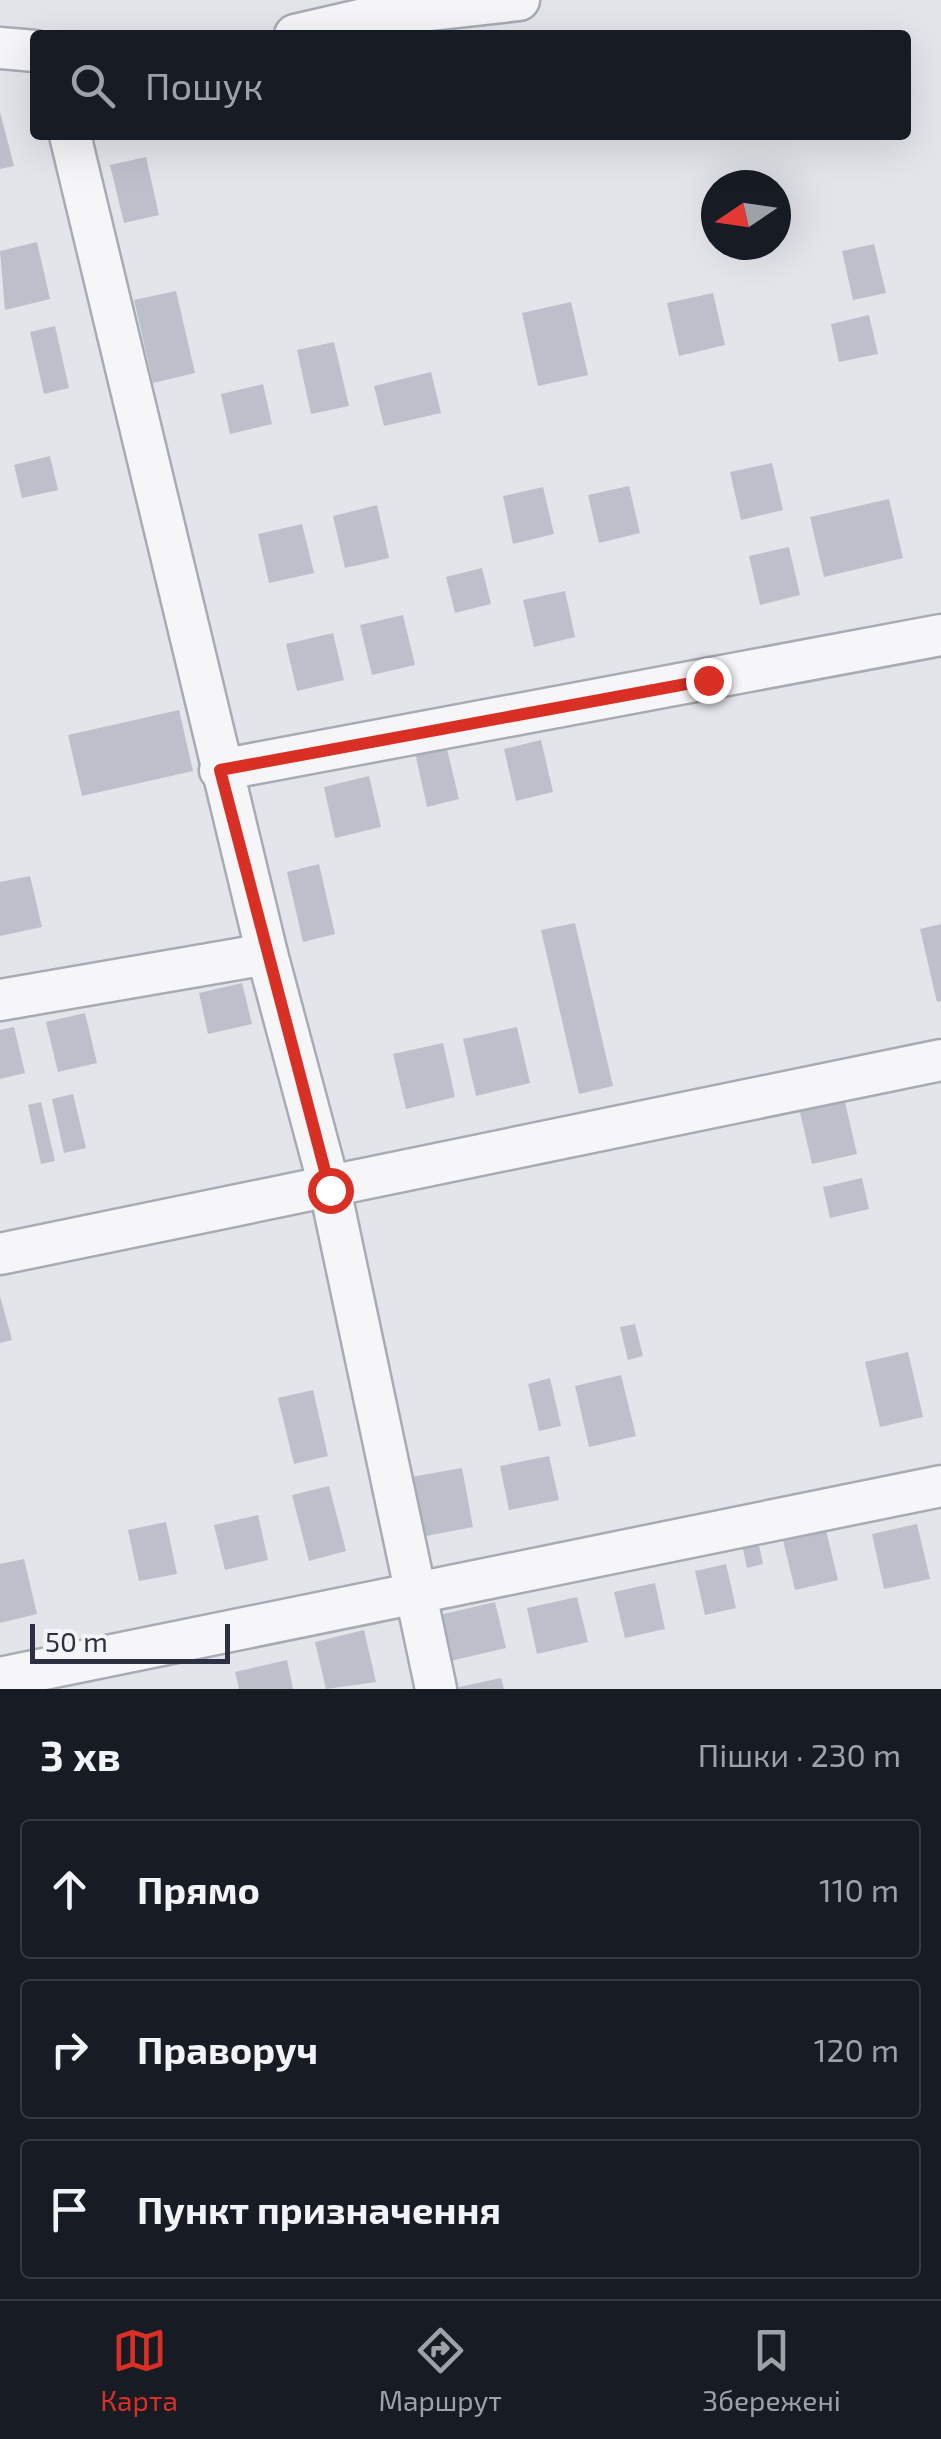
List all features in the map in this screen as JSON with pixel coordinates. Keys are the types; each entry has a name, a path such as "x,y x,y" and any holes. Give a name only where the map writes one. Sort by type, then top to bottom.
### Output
{"street":[{"path":"317,30 377,16 519,0"},
{"path":"0,48 30,51"},
{"path":"71,140 220,770 330,1190 436,1689"},
{"path":"220,770 941,635"},
{"path":"0,1000 267,954"},
{"path":"0,1254 330,1190 941,1060"},
{"path":"0,1678 941,1486"}],"building":[{"path":"0,112 14,166 0,169"},
{"path":"146,157 159,215 124,223 110,165"},
{"path":"37,242 50,299 5,310 0,251"},
{"path":"874,244 886,293 853,300 842,251"},
{"path":"176,291 195,373 153,383 134,300"},
{"path":"713,293 725,345 679,356 667,303"},
{"path":"571,302 588,375 538,386 522,313"},
{"path":"869,315 878,354 839,362 831,324"},
{"path":"55,326 69,388 44,394 30,332"},
{"path":"334,342 349,406 311,414 297,350"},
{"path":"431,372 441,413 384,426 374,386"},
{"path":"263,384 272,424 230,434 221,394"},
{"path":"50,456 58,490 22,498 14,465"},
{"path":"772,463 783,510 741,520 730,472"},
{"path":"629,486 640,533 599,543 588,495"},
{"path":"543,487 554,534 513,544 503,496"},
{"path":"889,499 903,558 824,577 810,517"},
{"path":"377,505 389,558 345,568 333,516"},
{"path":"302,524 314,573 269,583 258,534"},
{"path":"789,547 800,595 760,605 749,556"},
{"path":"482,568 491,604 455,613 446,577"},
{"path":"565,591 575,637 534,647 523,600"},
{"path":"403,615 415,665 372,675 360,625"},
{"path":"333,633 344,680 297,691 286,644"},
{"path":"179,710 193,771 82,796 68,735"},
{"path":"541,740 553,792 516,801 504,749"},
{"path":"445,741 459,799 427,807 414,748"},
{"path":"369,776 381,827 335,838 324,787"},
{"path":"319,864 335,934 303,942 287,872"},
{"path":"30,876 42,927 0,936 0,882"},
{"path":"575,923 613,1086 579,1094 541,930"},
{"path":"941,924 941,1001 937,1002 920,929"},
{"path":"242,983 252,1024 208,1034 199,993"},
{"path":"85,1013 97,1063 58,1072 46,1022"},
{"path":"14,1027 25,1073 0,1079 0,1030"},
{"path":"517,1027 530,1083 476,1096 463,1039"},
{"path":"443,1043 455,1097 406,1109 393,1054"},
{"path":"73,1094 86,1148 64,1153 52,1099"},
{"path":"844,1098 857,1154 812,1164 799,1108"},
{"path":"41,1102 55,1161 41,1164 28,1105"},
{"path":"862,1178 869,1209 830,1218 823,1187"},
{"path":"0,1296 12,1340 0,1343"},
{"path":"635,1324 643,1356 628,1360 620,1327"},
{"path":"908,1352 923,1417 880,1427 865,1362"},
{"path":"621,1375 636,1436 589,1447 575,1386"},
{"path":"550,1378 561,1426 539,1431 528,1384"},
{"path":"313,1390 328,1456 294,1464 278,1398"},
{"path":"549,1456 559,1500 509,1510 500,1466"},
{"path":"462,1468 473,1527 416,1538 405,1478"},
{"path":"329,1486 346,1551 309,1561 292,1495"},
{"path":"258,1515 268,1560 225,1570 214,1525"},
{"path":"166,1522 177,1574 139,1581 128,1530"},
{"path":"917,1524 930,1579 884,1589 872,1534"},
{"path":"825,1526 838,1580 795,1590 782,1536"},
{"path":"756,1531 763,1564 747,1568 740,1535"},
{"path":"24,1559 37,1614 0,1623 0,1564"},
{"path":"726,1564 736,1608 705,1615 695,1571"},
{"path":"655,1583 665,1629 625,1638 614,1592"},
{"path":"577,1597 588,1642 537,1654 527,1608"},
{"path":"495,1602 506,1648 446,1662 435,1616"},
{"path":"364,1630 376,1682 326,1689 315,1642"},
{"path":"287,1660 293,1689 239,1689 235,1672"},
{"path":"501,1678 504,1689 459,1689 459,1687"}],"route":[{"path":"330,1190 220,770 708,680"}]}
